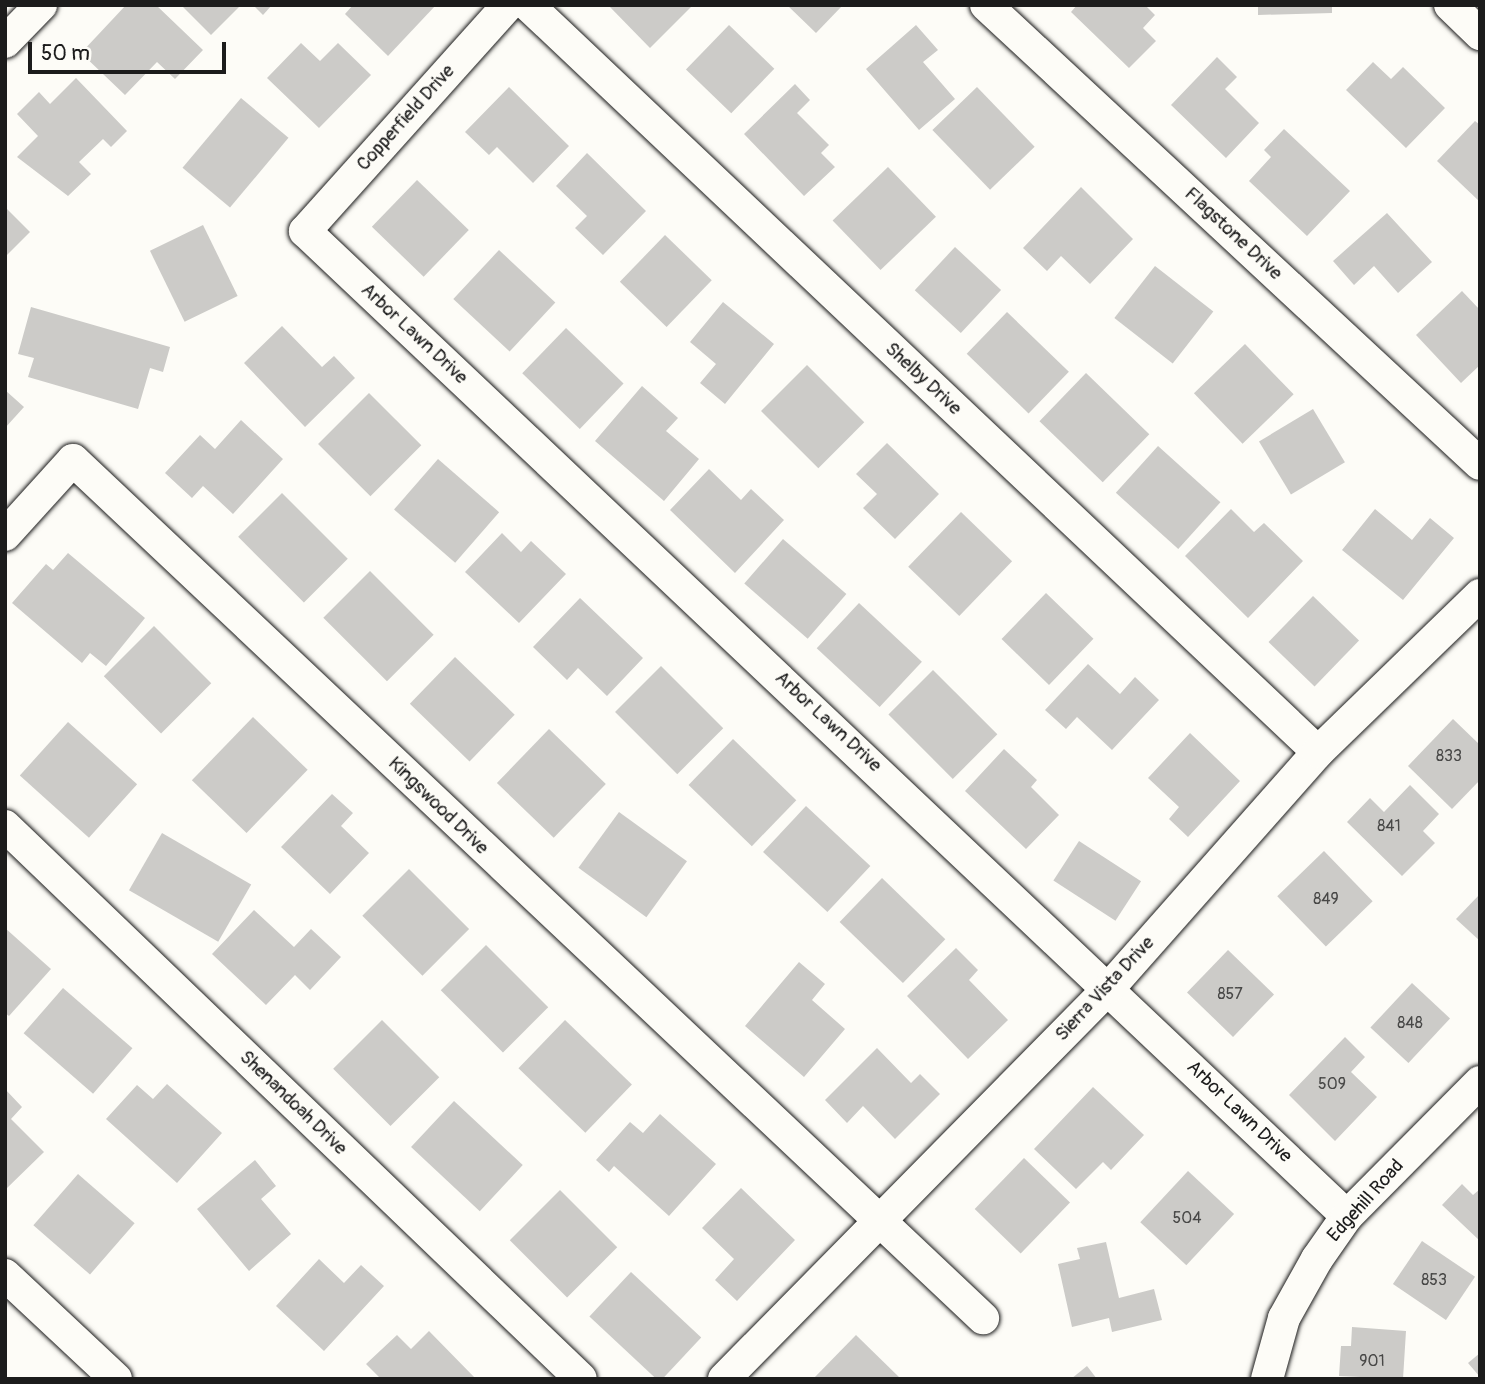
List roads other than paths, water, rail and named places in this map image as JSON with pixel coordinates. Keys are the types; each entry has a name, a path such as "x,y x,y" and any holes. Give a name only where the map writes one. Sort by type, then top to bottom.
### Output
{"street":[{"path":"5,42 41,5"},
{"name":"Copperfield Drive","path":"305,232 508,5"},
{"name":"Shelby Drive","path":"528,5 1318,752"},
{"name":"Flagstone Drive","path":"986,5 1480,464"},
{"path":"1450,5 1480,34"},
{"name":"Arbor Lawn Drive","path":"305,232 1110,987 1348,1216"},
{"name":"Kingswood Drive","path":"5,535 74,460 876,1223"},
{"name":"Sierra Vista Drive","path":"724,1379 1110,987 1318,752 1480,595"},
{"name":"Shenandoah Drive","path":"5,826 581,1379"},
{"name":"Edgehill Road","path":"1267,1379 1284,1318 1348,1216 1480,1082"},
{"path":"876,1223 983,1318"},
{"path":"5,1276 116,1379"}]}
